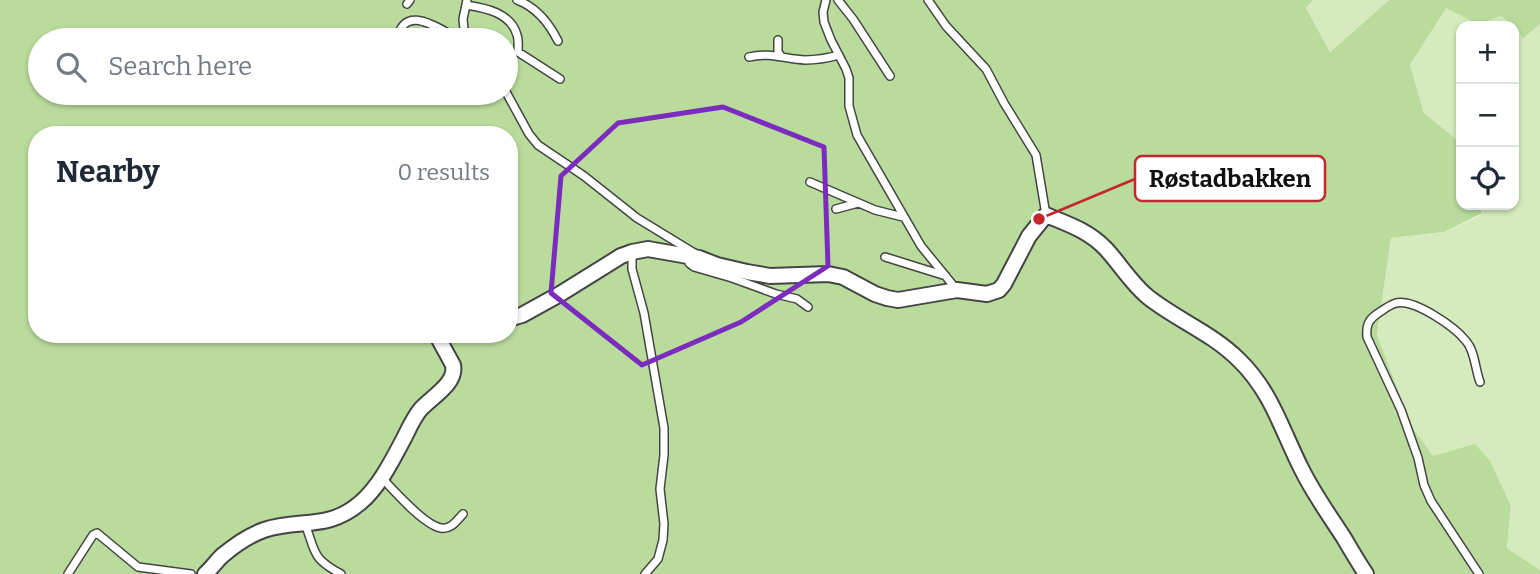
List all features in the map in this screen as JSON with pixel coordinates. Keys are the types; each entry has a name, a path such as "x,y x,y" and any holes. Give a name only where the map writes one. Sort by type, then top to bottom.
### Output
{"street":[{"path":"518,316 612,261 632,252 655,249 770,276 812,274 843,277 887,298 898,300 957,290 987,294 999,290 1004,284 1028,236 1046,215 1083,230 1105,247 1146,295 1224,346 1241,361 1266,393 1311,488 1366,574"},
{"path":"205,574 222,556 255,534 280,526 333,519 361,502 381,477 412,420 453,376 453,365 441,343"}],"lane":[{"path":"517,0 530,6 543,18 558,41"},
{"path":"826,0 824,22 849,78 849,106 855,131 903,218 933,263 957,290"},
{"path":"838,0 890,76"},
{"path":"928,0 946,26 986,69 1036,155 1046,215"},
{"path":"463,28 467,3 496,12 509,20 513,28"},
{"path":"401,28 413,19 437,28"},
{"path":"778,40 778,52 781,56"},
{"path":"518,52 560,79"},
{"path":"749,57 768,54 816,60 839,55"},
{"path":"513,105 538,145 584,176 637,218 691,250 693,257 689,263 694,267 797,299 808,307"},
{"path":"810,182 875,210 903,218"},
{"path":"836,209 858,203"},
{"path":"632,252 632,269 644,313 664,428 660,489 663,540 658,559 645,574"},
{"path":"885,257 946,276"},
{"path":"1479,574 1431,501 1424,485 1410,433 1367,337 1366,328 1370,318 1395,303 1410,304 1427,312 1465,339 1471,347 1480,382"},
{"path":"381,477 412,509 442,528 451,526 463,514"},
{"path":"305,524 314,553 325,565 341,574"},
{"path":"68,574 93,535 97,533 138,567 191,574"}],"highlighted area":[{"path":"723,107 824,147 828,266 741,322 642,365 551,293 561,176 618,123"}],"green space":[{"path":"0,0 1313,0 1306,8 1330,52 1389,0 1540,0 1540,24 1523,39 1519,33 1519,21 1507,21 1501,16 1487,21 1472,21 1446,8 1410,65 1424,113 1456,139 1456,210 1481,210 1481,214 1444,232 1391,238 1377,335 1413,428 1433,456 1475,444 1490,461 1511,506 1507,548 1540,570 1540,574 0,574"},
{"path":"1313,0 1389,0 1330,52 1306,8"},
{"path":"1446,7 1474,21 1456,21 1456,139 1424,113 1410,65"},
{"path":"1501,16 1507,21 1485,21"},
{"path":"1540,24 1540,570 1507,548 1511,505 1433,456 1413,428 1377,335 1391,238 1444,232 1481,215 1481,210 1519,210 1519,34 1523,39"}],"place":[{"name":"Røstadbakken","path":"1039,219"}]}
